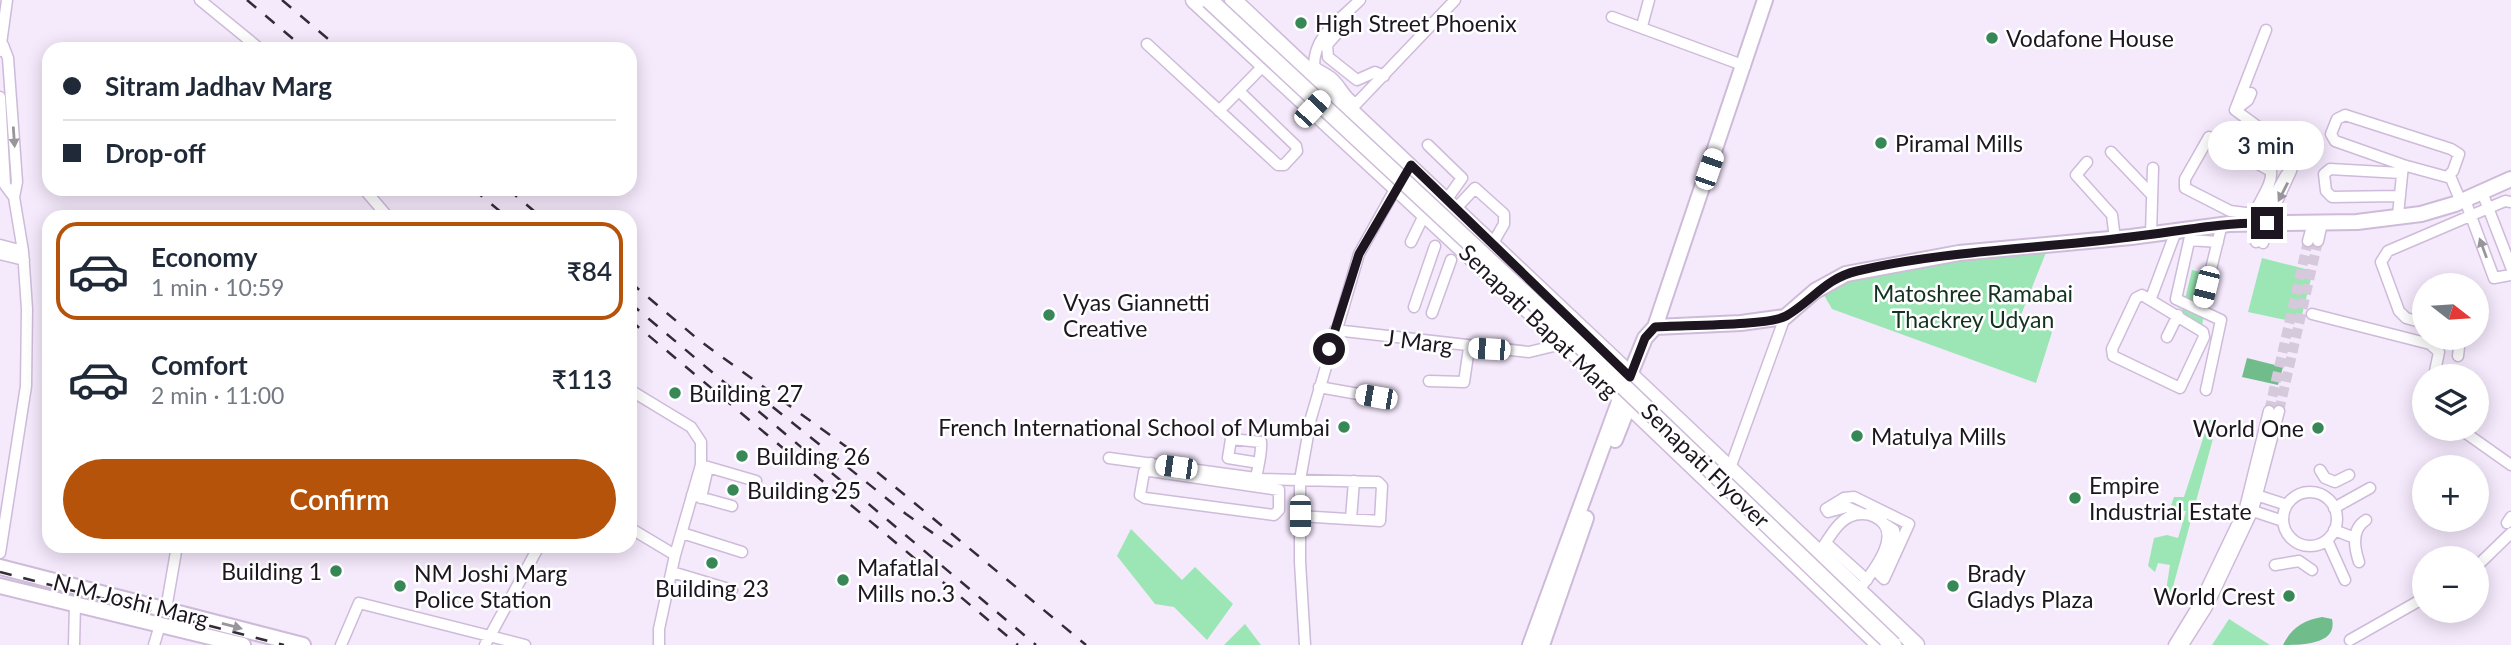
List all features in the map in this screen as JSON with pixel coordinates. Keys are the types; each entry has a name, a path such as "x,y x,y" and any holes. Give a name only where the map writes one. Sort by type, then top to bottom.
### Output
{"main road":[{"name":"Senapati Bapat Marg","path":"1194,0 1425,213 1880,645"},
{"name":"Senapati Flyover","path":"1209,0 1600,364 1893,645"},
{"name":"Senapati Flyover","path":"1222,0 1906,645"},
{"name":"Senapati Bapat Marg","path":"1233,0 1279,43 1329,82 1411,165 1455,203 1493,243 1729,470 1862,585 1916,645"},
{"path":"1537,641 1590,491 1634,380 1645,338 1653,330 1745,66 1765,0"},
{"path":"1262,63 1264,47 1270,42 1279,43"},
{"path":"1653,330 1785,317 1833,279 1859,270 1959,253 2176,231 2191,234 2227,220 2357,222 2437,211 2511,179"},
{"name":"N M Joshi Marg","path":"0,567 303,645"},
{"name":"N M Joshi Marg","path":"0,586 160,625 190,639 236,644"}],"street":[{"path":"7,0 2,48 9,71 17,182 13,197"},
{"path":"200,0 251,42"},
{"path":"1360,0 1318,41 1314,50 1314,66 1356,104 1455,0"},
{"path":"1642,26 1649,0"},
{"path":"1612,17 1745,66"},
{"path":"1336,23 1340,30 1327,45 1328,57 1357,80 1375,72 1384,76"},
{"path":"2235,110 2266,30"},
{"path":"1147,44 1278,165 1284,165 1297,150 1296,146 1239,91"},
{"path":"1219,111 1262,63"},
{"path":"1312,109 1329,82"},
{"path":"2235,110 2248,100 2251,93"},
{"path":"0,97 5,185 13,197 23,256 27,309 26,386 0,553"},
{"path":"2235,110 2290,150 2294,159 2291,171 2258,221"},
{"path":"2402,169 2335,141 2331,134 2337,119 2345,115 2456,151 2458,158 2450,176"},
{"path":"2201,310 2218,242 2227,220 2185,188 2185,179 2208,137 2271,171 2258,221 2259,243"},
{"path":"1428,145 1462,178 1455,203"},
{"path":"2111,152 2152,195"},
{"path":"2087,162 2076,174 2113,219 2115,239"},
{"path":"1305,645 1300,480 1318,390 1359,254 1396,186 1411,165"},
{"path":"2151,234 2153,168"},
{"path":"2399,195 2332,197 2326,191 2324,174 2330,169 2402,169 2442,177 2450,176"},
{"path":"2398,215 2402,169"},
{"path":"2450,176 2471,216 2494,278 2499,280 2511,275"},
{"path":"1455,203 1475,188 1504,214 1504,224 1493,243"},
{"path":"2482,192 2511,267"},
{"path":"370,196 382,210"},
{"path":"2412,320 2399,312 2381,262 2382,257 2388,251 2505,201 2511,202"},
{"path":"1411,242 1425,213"},
{"path":"2113,219 2127,218"},
{"path":"2313,241 2318,223"},
{"path":"2151,299 2176,231"},
{"path":"2206,390 2221,320 2176,299 2191,234 2218,242"},
{"path":"0,245 23,256"},
{"path":"1414,307 1435,246"},
{"path":"0,254 23,256"},
{"path":"1432,313 1451,260"},
{"path":"2142,295 2178,316 2204,335 2180,388 2115,358 2112,352 2136,298 2142,295"},
{"path":"2312,314 2430,344 2439,352 2436,364"},
{"path":"2167,337 2178,316"},
{"path":"1714,486 1729,470 1785,317"},
{"path":"1564,344 1581,328"},
{"name":"J Marg","path":"1335,330 1469,348 1529,352 1564,344"},
{"path":"1429,381 1464,382 1469,348"},
{"path":"2458,356 2459,350"},
{"path":"1318,390 1376,397"},
{"path":"637,394 691,426 701,442 704,466 675,555 659,629 659,645"},
{"path":"2183,645 2207,607 2249,509 2274,411"},
{"path":"2477,441 2511,466"},
{"path":"1109,457 1175,471 1260,482 1300,480 1382,484 1381,518 1377,521 1300,516"},
{"path":"1259,463 1260,482"},
{"path":"704,466 757,481"},
{"path":"1151,467 1144,472 1140,495 1145,498 1276,514 1281,492 1260,482"},
{"path":"2320,470 2330,481 2340,482 2348,475"},
{"path":"1351,519 1354,481"},
{"path":"2323,495 2330,481"},
{"path":"2334,508 2370,488"},
{"path":"2302,493 2323,495 2334,508 2337,518 2334,530 2327,540 2312,546 2303,545 2290,536 2283,521 2287,505 2302,493"},
{"path":"2253,494 2287,505"},
{"path":"696,497 732,506"},
{"path":"1854,497 1909,524 1884,579 1880,575 1895,532 1875,516 1861,513 1847,507 1828,512 1826,509 1844,498 1854,497"},
{"path":"2249,509 2283,521"},
{"path":"2174,645 2249,509"},
{"path":"1822,548 1848,517 1861,513"},
{"path":"2359,562 2355,537 2357,528 2366,520"},
{"path":"1862,585 1885,550 1886,531 1883,523"},
{"path":"2489,551 2510,525"},
{"path":"2334,530 2355,537"},
{"path":"637,532 675,555"},
{"path":"682,533 742,551"},
{"path":"2327,540 2345,580"},
{"path":"2299,561 2303,545"},
{"path":"166,609 176,553"},
{"path":"486,641 535,553"},
{"path":"2275,565 2299,561 2312,570"},
{"path":"672,572 732,590"},
{"path":"341,645 359,603 486,641 525,645"},
{"path":"75,604 76,645"},
{"path":"2350,640 2412,605"},
{"path":"154,645 160,625"}],"green space":[{"name":"Matoshree Ramabai Thackrey Udyan","path":"2047,250 2021,315 2052,332 2036,383 1832,309 1824,295 1849,281 1903,264 1961,256"},
{"path":"2262,258 2313,271 2300,323 2248,312"},
{"path":"2192,270 2213,275 2202,325 2180,320"},
{"path":"2209,420 2218,420 2170,598 2165,597 2170,565 2158,563 2155,572 2148,566 2154,538 2167,535 2178,538 2186,511 2169,511 2174,497 2184,497"},
{"path":"1131,529 1182,580 1195,567 1233,604 1207,640 1174,607 1155,604 1117,556"},
{"path":"2229,619 2270,645 2212,645"},
{"path":"1245,624 1261,645 1224,645"}],"shaded area":[{"path":"2247,358 2283,367 2278,385 2242,377"},
{"path":"2322,617 2332,619 2332,628 2324,639 2308,644 2283,645 2299,626"}],"tunnel":[{"path":"2269,411 2308,241"},
{"path":"2279,411 2318,241"}],"railway":[{"path":"247,0 297,42"},
{"path":"282,0 332,42"},
{"path":"482,196 498,210"},
{"path":"516,196 533,210"},
{"path":"637,288 700,341 848,448 1086,645"},
{"path":"637,309 1036,645"},
{"path":"637,326 1018,645"},
{"path":"754,392 906,514 961,553"},
{"path":"0,572 284,645"}],"place":[{"name":"High Street Phoenix","path":"1301,23"},
{"name":"Vodafone House","path":"1992,38"},
{"name":"Piramal Mills","path":"1881,143"},
{"name":"Vyas Giannetti Creative","path":"1049,315"},
{"name":"Building 27","path":"675,393"},
{"name":"French International School of Mumbai","path":"1344,427"},
{"name":"World One","path":"2318,428"},
{"name":"Matulya Mills","path":"1857,436"},
{"name":"Building 26","path":"742,456"},
{"name":"Building 25","path":"733,490"},
{"name":"Empire Industrial Estate","path":"2075,498"},
{"name":"Building 23","path":"712,563"},
{"name":"Building 1","path":"336,571"},
{"name":"Mafatlal Mills no.3","path":"843,580"},
{"name":"NM Joshi Marg Police Station","path":"400,586"},
{"name":"Brady Gladys Plaza","path":"1953,586"},
{"name":"World Crest","path":"2289,596"}],"route":[{"path":"1329,349 1359,254 1396,186 1411,165 1630,377 1645,338 1655,327 1741,323 1785,317 1833,279 1859,270 1959,253 2131,237 2222,224 2267,223"}]}
